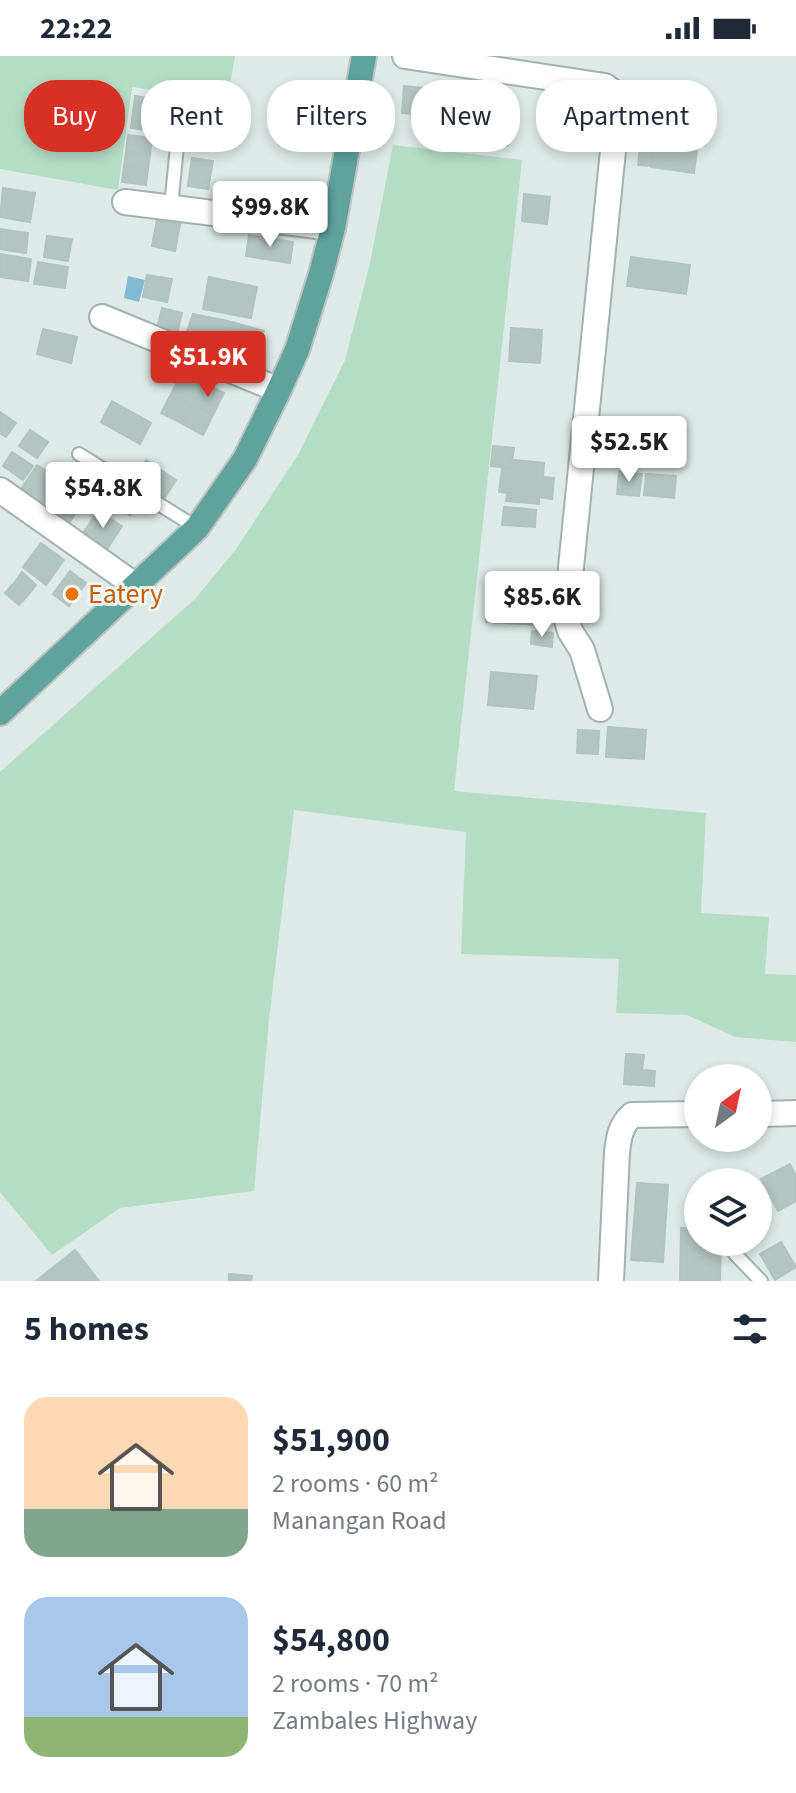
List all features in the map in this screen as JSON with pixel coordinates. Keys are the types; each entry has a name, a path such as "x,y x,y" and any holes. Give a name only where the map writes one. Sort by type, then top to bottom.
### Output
{"main road":[{"path":"0,713 197,528 245,459 297,350 321,274 333,228 364,56"}],"street":[{"path":"405,56 605,86 618,101 566,617 570,631 582,650 600,709"},
{"path":"125,202 333,228"},
{"path":"102,317 279,390"},
{"path":"0,490 136,586"},
{"path":"772,1114 796,1113"},
{"path":"611,1281 617,1152 623,1125 632,1115 684,1114"}],"lane":[{"path":"171,207 176,152"},
{"path":"79,454 197,528"},
{"path":"737,1256 761,1281"}],"green space":[{"path":"0,56 235,56 231,80 141,80 141,88 132,87 125,138 125,80 24,80 24,152 123,152 118,190 0,169"},
{"path":"395,145 411,147 411,152 453,152 522,160 454,791 706,813 701,913 769,917 765,974 796,975 796,1042 735,1037 687,1015 616,1013 619,959 461,954 466,832 294,810 269,1020 254,1191 120,1208 52,1255 0,1192 0,772 195,599 236,549 298,455 345,360"}],"water":[{"path":"128,276 145,280 139,302 124,298"}],"building":[{"path":"404,86 411,87 411,114 402,113"},
{"path":"135,96 141,97 141,129 131,128"},
{"path":"128,135 141,137 141,152 150,152 150,154 126,151"},
{"path":"126,151 150,154 148,169 124,166"},
{"path":"640,152 652,152 651,166 638,165"},
{"path":"653,152 697,152 694,173 651,167"},
{"path":"192,158 213,161 208,189 188,186"},
{"path":"124,166 148,169 146,185 122,182"},
{"path":"3,188 35,193 30,222 0,217"},
{"path":"524,194 550,197 547,224 522,221"},
{"path":"157,220 180,224 175,251 152,246"},
{"path":"0,229 28,233 26,253 0,249"},
{"path":"249,235 293,242 290,263 246,256"},
{"path":"47,236 72,239 68,261 44,257"},
{"path":"0,254 31,259 28,281 0,277"},
{"path":"631,257 690,265 686,294 627,286"},
{"path":"38,262 68,267 65,288 34,284"},
{"path":"147,275 172,279 167,302 143,297"},
{"path":"209,277 257,287 251,318 203,309"},
{"path":"162,308 182,313 175,341 155,336"},
{"path":"193,314 228,321 213,362 181,348"},
{"path":"228,321 264,331 253,356 221,342"},
{"path":"511,328 542,330 540,363 509,361"},
{"path":"43,329 77,337 71,363 37,354"},
{"path":"221,342 253,356 244,373 213,362"},
{"path":"182,373 204,383 193,405 171,394"},
{"path":"204,383 224,393 213,415 193,405"},
{"path":"171,394 193,405 183,424 161,413"},
{"path":"112,401 151,423 140,444 101,422"},
{"path":"193,405 213,415 203,435 183,424"},
{"path":"0,412 16,423 6,437 0,433"},
{"path":"30,430 48,442 37,458 19,446"},
{"path":"619,431 652,435 649,457 616,453"},
{"path":"661,437 681,439 678,467 659,464"},
{"path":"493,446 514,448 511,468 491,466"},
{"path":"12,452 33,466 23,480 3,466"},
{"path":"146,460 176,480 162,502 131,482"},
{"path":"514,460 544,463 543,477 554,478 552,499 539,497 539,504 506,501 507,493 499,492 502,469 513,470"},
{"path":"37,465 59,479 43,504 21,489"},
{"path":"619,472 642,474 639,496 617,494"},
{"path":"646,474 676,476 674,498 644,495"},
{"path":"109,482 139,502 130,515 100,495"},
{"path":"62,484 85,498 68,525 45,510"},
{"path":"504,507 536,510 535,527 502,525"},
{"path":"98,511 122,526 107,549 83,533"},
{"path":"41,543 64,560 46,585 23,567"},
{"path":"70,571 86,583 69,606 53,594"},
{"path":"22,572 36,585 28,595 14,583"},
{"path":"14,583 28,595 19,605 5,593"},
{"path":"488,589 546,592 544,625 486,622"},
{"path":"532,631 553,633 552,647 531,644"},
{"path":"491,672 537,676 533,709 488,705"},
{"path":"608,727 646,730 644,759 606,757"},
{"path":"578,730 599,731 598,754 577,753"},
{"path":"626,1054 644,1055 642,1070 655,1071 654,1086 624,1084"},
{"path":"790,1164 796,1176 796,1201 778,1211 772,1200 772,1173"},
{"path":"637,1183 668,1185 663,1262 631,1260"},
{"path":"681,1228 684,1228 684,1256 721,1256 720,1281 680,1281"},
{"path":"781,1242 796,1267 775,1280 761,1256 772,1256 772,1247"},
{"path":"75,1250 99,1281 36,1281"},
{"path":"229,1274 252,1276 251,1281 229,1281"}],"place":[{"name":"Eatery","path":"72,594"}]}
